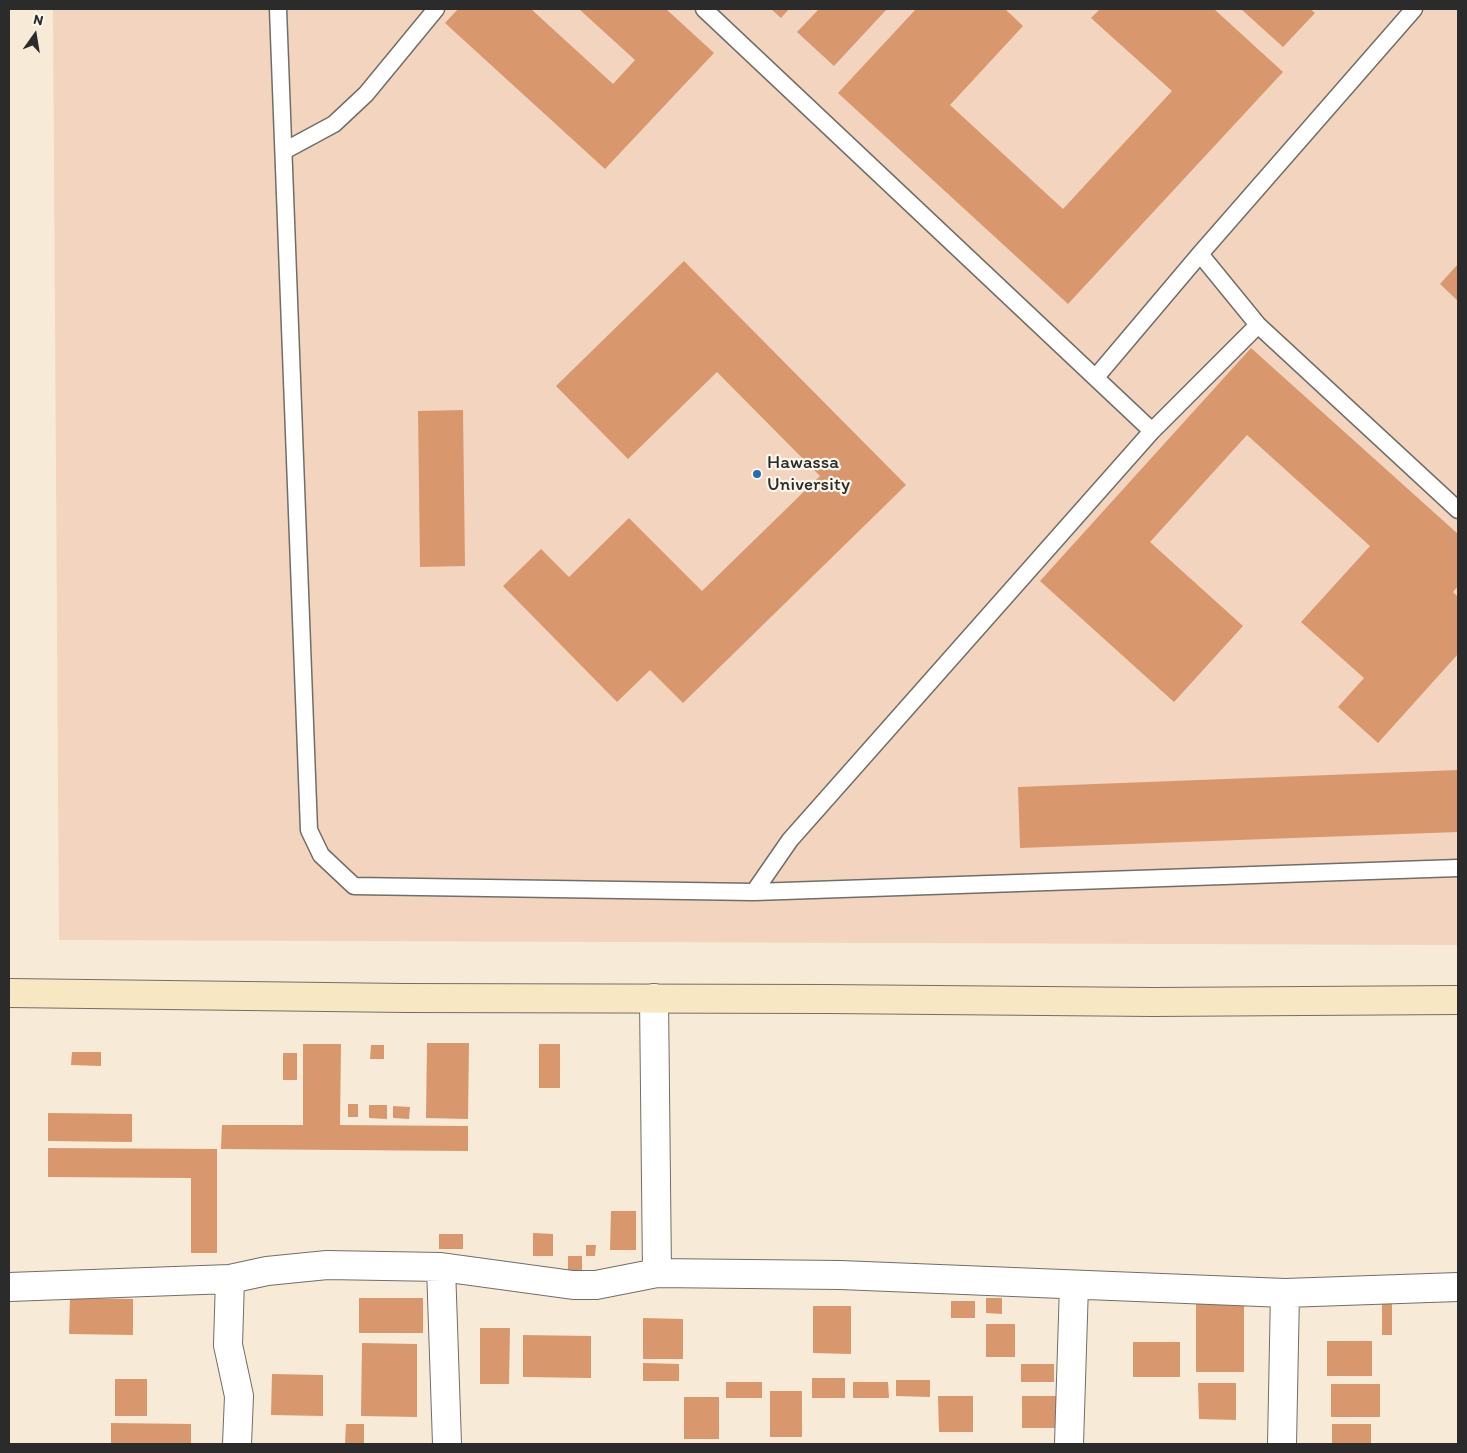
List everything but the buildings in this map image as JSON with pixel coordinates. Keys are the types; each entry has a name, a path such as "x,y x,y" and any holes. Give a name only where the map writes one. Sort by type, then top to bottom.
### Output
{"street":[{"path":"9,993 404,998 1153,1002 1458,1000"},
{"path":"654,998 657,1274"},
{"path":"9,1286 230,1279 327,1265 441,1267 573,1285 596,1285 657,1274 840,1275 1284,1293 1458,1287"},
{"path":"441,1267 447,1444"},
{"path":"230,1279 228,1345 239,1396 237,1444"},
{"path":"1069,1444 1074,1285"},
{"path":"1282,1444 1284,1293"}],"lane":[{"path":"278,9 309,830 322,855 354,886 754,892 1458,868"},
{"path":"284,151 334,124 366,94 436,9"},
{"path":"704,9 1152,431"},
{"path":"1096,377 1200,254 1414,9"},
{"path":"1200,254 1258,325 1458,510"},
{"path":"754,892 790,840 1152,431 1258,325"}],"shaded area":[{"name":"Hawassa University","path":"53,9 1458,9 1458,945 59,940"}],"place":[{"name":"Hawassa University","path":"757,474"}]}
